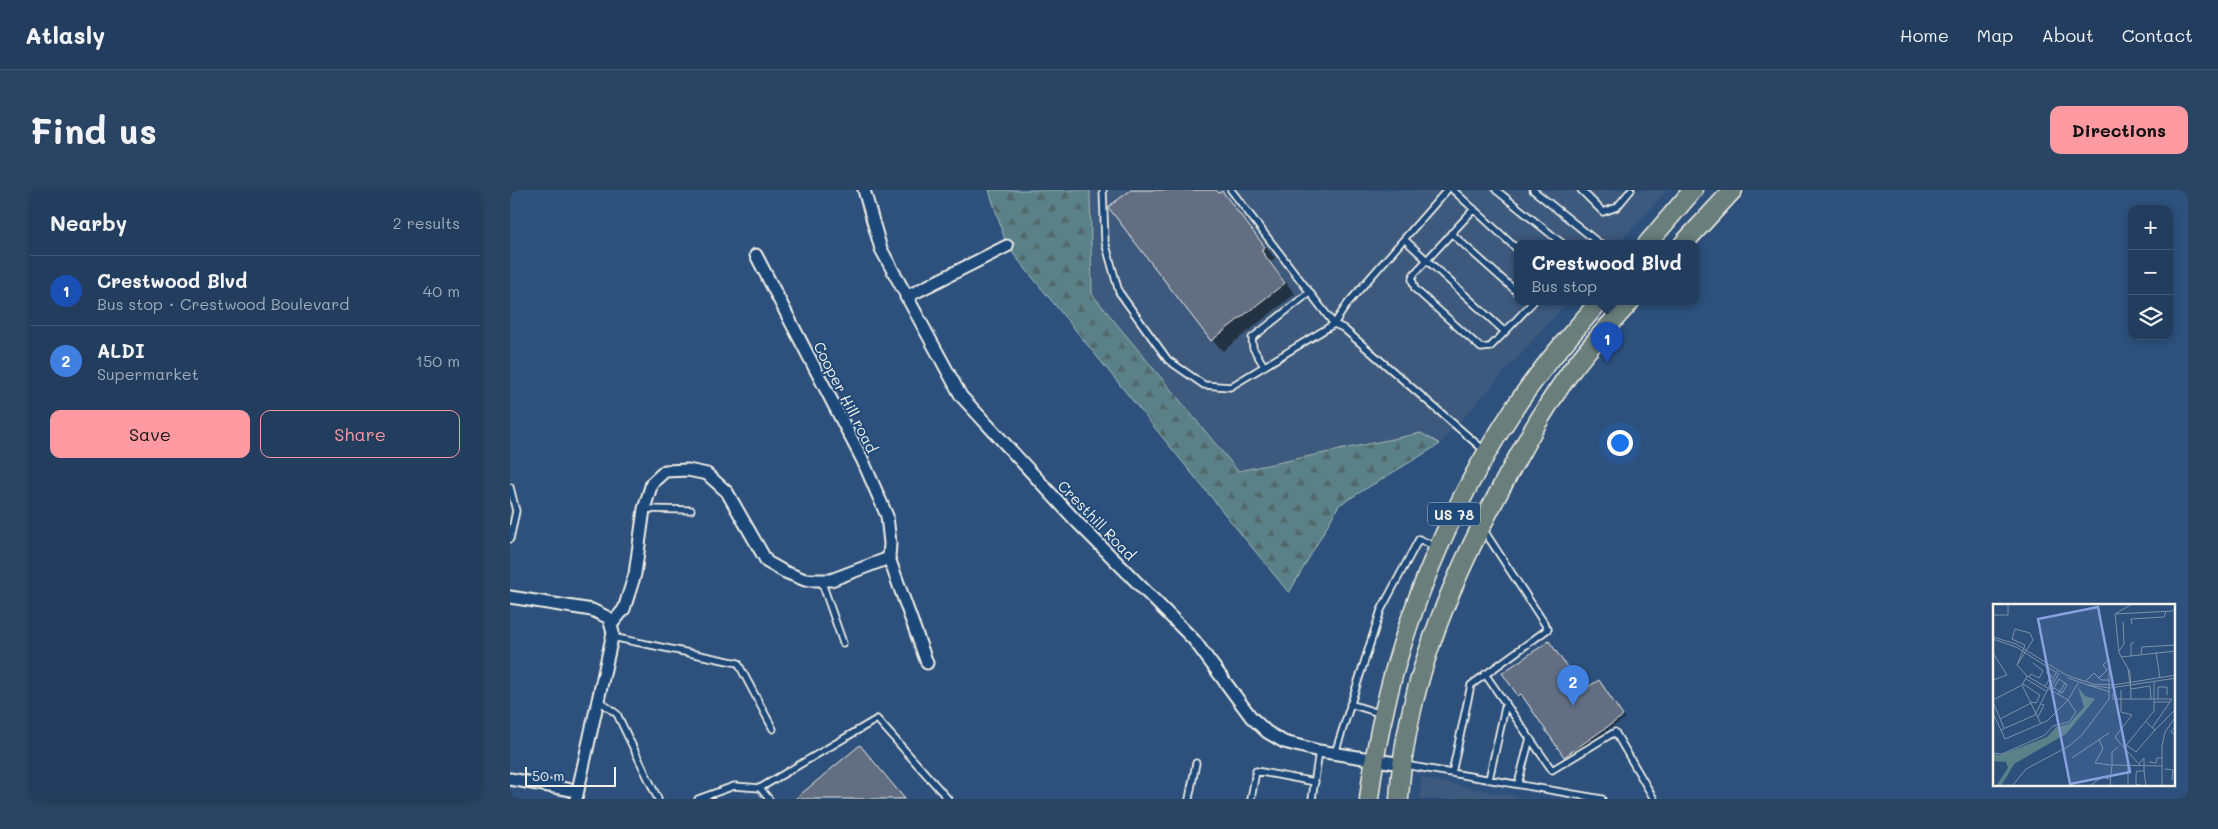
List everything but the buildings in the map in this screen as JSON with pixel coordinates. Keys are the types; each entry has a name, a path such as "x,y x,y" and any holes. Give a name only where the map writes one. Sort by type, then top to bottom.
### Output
{"main road":[{"path":"1650,240 1693,190"},
{"path":"1687,240 1733,190"},
{"name":"US 78","path":"1369,799 1374,759 1384,714 1409,624 1438,548 1486,453 1535,378 1596,305"},
{"name":"US 78","path":"1399,799 1402,764 1409,725 1428,650 1464,561 1481,526 1546,408 1584,354 1627,305"},
{"path":"1438,548 1464,561"}],"street":[{"name":"Cresthill Road","path":"864,190 881,249 961,396 1077,522 1194,640 1251,717 1267,732 1284,742 1319,751 1402,764"},
{"path":"906,297 1007,246"},
{"name":"Cooper Hill road","path":"756,254 862,460 883,508 890,543 889,558 928,663"},
{"path":"510,779 577,795 612,631 624,609 635,574 644,509 652,482 665,471 688,470 707,474 727,492 767,562 805,580 831,580 889,558"},
{"path":"510,597 592,610 609,618 612,631"}],"lane":[{"path":"1103,190 1105,242 1120,292 1168,360 1204,385 1230,387 1334,324 1348,303 1447,190"},
{"path":"1231,190 1334,324 1343,328 1486,453"},
{"path":"1453,190 1514,246"},
{"path":"1496,190 1558,240"},
{"path":"1533,190 1595,240"},
{"path":"1581,190 1604,212 1617,207 1631,190"},
{"path":"1474,209 1414,274 1412,279 1415,288 1483,349 1490,347 1528,305"},
{"path":"1451,233 1514,289"},
{"path":"1404,239 1505,332"},
{"path":"1264,366 1253,348 1252,338 1310,292"},
{"path":"510,486 516,511 510,539"},
{"path":"644,509 691,510"},
{"path":"1452,773 1471,685 1548,630 1481,526"},
{"path":"1335,753 1381,610 1419,539 1438,548"},
{"path":"821,580 843,643"},
{"path":"612,631 738,663 773,729"},
{"path":"1485,674 1552,770 1615,732 1654,799"},
{"path":"598,700 617,714 658,799"},
{"path":"1489,779 1506,703"},
{"path":"1350,704 1384,714"},
{"path":"698,799 734,786 760,788 877,719 948,799"},
{"path":"1518,784 1530,738"},
{"path":"1312,799 1319,751"},
{"path":"1188,799 1196,763"},
{"path":"1402,764 1602,799"},
{"path":"1250,799 1256,771 1315,782"},
{"path":"760,788 770,799"}],"shaded area":[{"path":"1090,190 1667,190 1622,240 1514,240 1514,305 1564,305 1440,444 1421,433 1238,471 1092,294"},
{"path":"1421,778 1528,799 1421,799"}],"green space":[{"path":"989,190 1090,190 1092,294 1238,471 1421,433 1440,444 1339,505 1289,593 1007,246"}],"place":[{"name":"Crestwood Blvd","path":"1607,363"},
{"name":"ALDI","path":"1573,706"}]}
